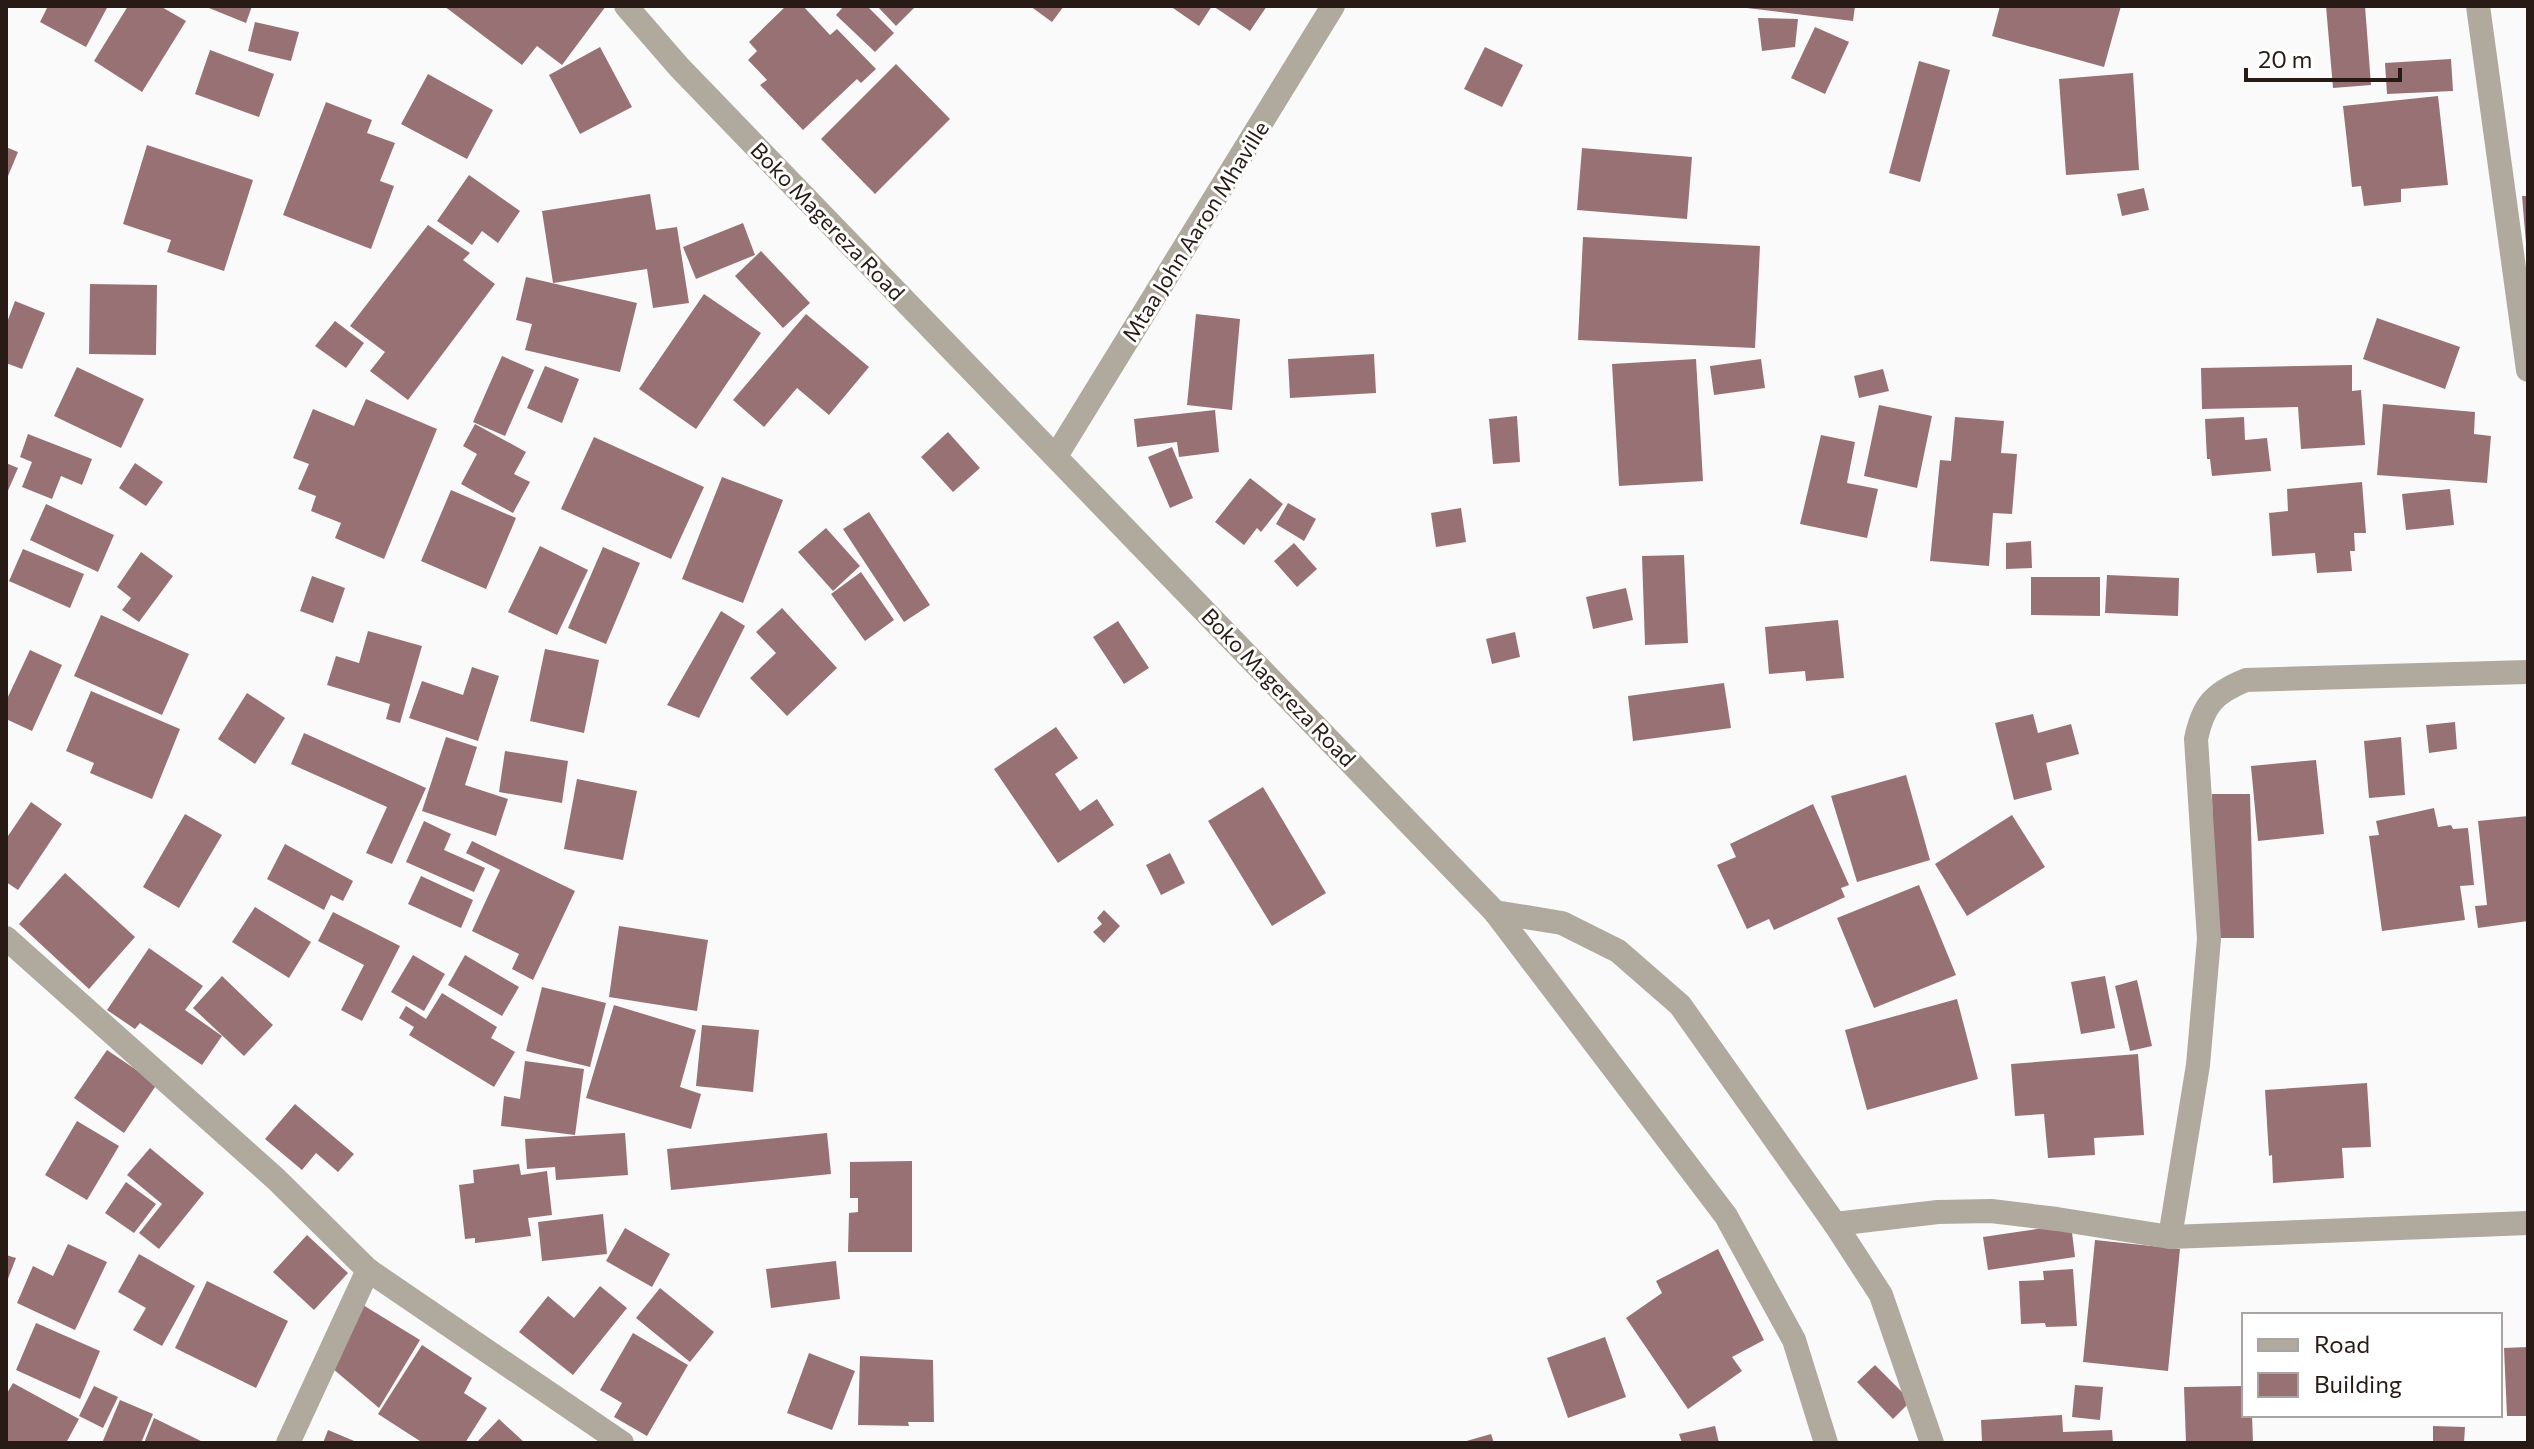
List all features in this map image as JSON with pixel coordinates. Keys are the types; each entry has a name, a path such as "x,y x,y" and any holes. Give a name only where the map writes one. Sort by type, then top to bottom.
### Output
{"street":[{"name":"Boko Magereza Road","path":"626,6 679,67 1495,912 1726,1216 1794,1340 1826,1443"},
{"name":"Mtaa John Aaron Mhaville","path":"1056,456 1333,6"},
{"path":"2478,6 2528,370"},
{"path":"2170,1237 2198,1065 2209,939 2196,739 2200,719 2211,701 2226,688 2246,680 2528,672"},
{"path":"1495,912 1562,923 1618,951 1680,1005 1835,1224 1881,1295 1932,1443"},
{"path":"6,938 276,1179 368,1270 622,1443"},
{"path":"1835,1224 1938,1212 1991,1211 2170,1237 2528,1223"},
{"path":"288,1443 368,1270"}],"building":[{"path":"48,6 108,6 86,47 40,22"},
{"path":"128,6 160,6 186,21 142,92 94,61"},
{"path":"204,6 252,6 246,23"},
{"path":"444,6 606,6 562,65 537,46 522,65"},
{"path":"786,6 803,6 830,35 837,29 876,69 861,83 857,79 803,130 760,85 767,80 748,60 757,51 749,42"},
{"path":"844,6 867,6 894,33 875,52 836,15"},
{"path":"877,6 916,6 896,26"},
{"path":"1030,6 1064,6 1052,22"},
{"path":"1170,6 1212,6 1199,26"},
{"path":"1213,6 1267,6 1250,31"},
{"path":"1747,6 1855,6 1853,21"},
{"path":"2000,6 2121,6 2104,67 1992,36"},
{"path":"2326,6 2365,6 2371,85 2333,88"},
{"path":"1758,18 1798,19 1795,47 1762,51"},
{"path":"255,22 299,32 291,61 248,51"},
{"path":"1815,27 1849,42 1825,94 1791,78"},
{"path":"600,47 632,107 580,134 549,75"},
{"path":"1485,47 1523,65 1502,107 1464,89"},
{"path":"210,50 274,74 259,117 195,94"},
{"path":"2451,59 2453,91 2387,94 2385,63"},
{"path":"1919,61 1950,70 1920,182 1889,173"},
{"path":"896,64 950,119 875,194 821,139"},
{"path":"2133,73 2139,170 2066,175 2059,79"},
{"path":"428,74 493,110 467,159 401,124"},
{"path":"2438,96 2448,185 2401,189 2401,202 2364,206 2361,186 2352,187 2343,106"},
{"path":"326,102 372,120 367,133 395,143 380,181 394,186 371,249 283,215"},
{"path":"147,145 253,180 224,271 167,252 171,240 123,224"},
{"path":"6,147 18,152 6,181"},
{"path":"1582,148 1692,157 1687,219 1577,210"},
{"path":"469,175 520,211 498,243 482,231 472,245 437,221"},
{"path":"2144,188 2149,210 2122,216 2117,194"},
{"path":"650,194 656,230 677,227 689,303 653,308 647,269 553,283 542,211"},
{"path":"2522,196 2528,196 2528,243 2526,243"},
{"path":"743,223 755,255 696,279 683,247"},
{"path":"428,225 470,253 463,260 495,284 408,400 370,371 385,352 350,326"},
{"path":"1583,237 1760,246 1755,348 1578,340"},
{"path":"761,251 810,303 783,328 735,276"},
{"path":"526,277 637,303 620,372 525,350 532,324 516,320"},
{"path":"90,284 157,285 156,355 89,354"},
{"path":"704,294 761,333 696,429 639,389"},
{"path":"15,301 45,313 22,369 6,363 6,325"},
{"path":"806,314 869,367 829,415 797,388 764,427 733,400"},
{"path":"1196,314 1240,319 1232,410 1187,405"},
{"path":"2377,318 2460,347 2445,389 2363,359"},
{"path":"335,321 364,343 346,368 315,346"},
{"path":"1374,354 1376,393 1290,398 1288,359"},
{"path":"502,356 534,370 505,436 473,422"},
{"path":"1696,359 1703,481 1619,486 1612,364"},
{"path":"1761,359 1765,388 1714,395 1710,366"},
{"path":"2352,365 2352,391 2361,390 2365,445 2301,449 2298,407 2202,409 2201,368"},
{"path":"545,366 579,379 562,423 527,408"},
{"path":"77,367 144,399 121,448 54,416"},
{"path":"1883,369 1889,391 1859,398 1854,376"},
{"path":"366,399 437,429 384,559 335,538 341,523 311,511 316,496 298,489 309,464 293,458 313,409 354,426"},
{"path":"2383,404 2475,412 2474,434 2491,436 2487,483 2377,475"},
{"path":"1879,405 1932,416 1917,488 1864,476"},
{"path":"1215,410 1219,452 1179,457 1177,442 1137,447 1134,419"},
{"path":"1517,416 1520,462 1493,464 1489,419"},
{"path":"1955,417 2004,421 2001,453 2017,454 2012,514 1993,513 1989,566 1930,561 1940,460 1951,461"},
{"path":"2244,417 2245,440 2267,438 2271,471 2212,476 2210,459 2207,459 2205,419"},
{"path":"475,424 526,452 514,474 530,482 513,513 461,484 477,454 463,446"},
{"path":"948,432 980,468 953,492 921,457"},
{"path":"28,434 92,459 82,485 61,476 52,499 22,487 32,462 20,457"},
{"path":"1821,435 1855,442 1847,483 1878,489 1867,538 1800,524"},
{"path":"594,437 704,487 671,559 561,509"},
{"path":"1172,447 1193,498 1170,508 1148,457"},
{"path":"6,463 18,468 6,495"},
{"path":"135,463 163,482 146,506 119,488"},
{"path":"722,477 783,500 743,603 682,579"},
{"path":"1250,478 1283,504 1261,532 1257,528 1244,545 1215,522"},
{"path":"2362,482 2366,533 2354,533 2355,551 2350,551 2352,571 2317,573 2315,553 2272,556 2269,513 2288,511 2287,489"},
{"path":"2450,489 2454,525 2406,530 2402,494"},
{"path":"451,490 516,518 486,589 421,561"},
{"path":"1288,503 1316,519 1304,541 1276,524"},
{"path":"46,504 114,535 98,572 30,540"},
{"path":"1461,508 1466,542 1436,547 1431,513"},
{"path":"869,512 930,605 904,622 843,529"},
{"path":"826,528 860,566 833,591 798,552"},
{"path":"2031,541 2032,568 2006,569 2006,543"},
{"path":"1294,543 1317,569 1297,587 1274,561"},
{"path":"540,546 588,570 557,635 508,612"},
{"path":"603,547 640,563 606,644 568,628"},
{"path":"23,549 84,574 70,608 9,581"},
{"path":"141,552 173,576 139,622 122,610 131,598 117,587"},
{"path":"1684,555 1688,643 1645,645 1642,556"},
{"path":"861,572 894,620 865,641 831,594"},
{"path":"2107,575 2179,578 2178,616 2105,613"},
{"path":"312,576 345,588 333,623 300,611"},
{"path":"2031,577 2100,577 2100,616 2031,615"},
{"path":"1626,588 1633,620 1593,629 1586,597"},
{"path":"782,608 837,668 787,716 750,678 776,653 756,632"},
{"path":"721,611 745,626 699,718 667,705"},
{"path":"101,615 189,654 162,715 74,676"},
{"path":"1838,620 1844,678 1806,681 1805,671 1769,674 1765,627"},
{"path":"1118,621 1149,668 1124,684 1093,637"},
{"path":"368,631 422,646 400,723 386,719 390,704 327,685 336,656 359,663"},
{"path":"1515,632 1520,657 1492,664 1486,639"},
{"path":"545,649 599,660 584,733 530,721"},
{"path":"30,650 62,665 32,731 6,719 6,701"},
{"path":"472,667 499,676 478,741 409,718 422,681 463,695"},
{"path":"1724,683 1731,728 1633,741 1628,696"},
{"path":"91,691 180,729 152,799 90,773 94,763 66,751"},
{"path":"247,693 285,718 255,764 218,739"},
{"path":"2033,714 2038,733 2071,724 2079,754 2046,763 2052,790 2014,800 1995,723"},
{"path":"2455,722 2457,749 2429,753 2426,725"},
{"path":"1056,727 1078,758 1055,774 1080,811 1097,799 1114,825 1058,863 994,769"},
{"path":"304,733 426,788 392,864 366,853 387,807 291,764"},
{"path":"446,737 477,747 465,785 508,799 496,836 422,811"},
{"path":"2401,737 2405,795 2369,798 2364,741"},
{"path":"505,751 568,761 562,803 499,792"},
{"path":"2316,760 2324,834 2258,841 2251,766"},
{"path":"1906,775 1930,860 1857,882 1831,796"},
{"path":"577,779 637,791 623,860 564,849"},
{"path":"1263,787 1326,893 1272,926 1208,821"},
{"path":"2212,794 2250,794 2254,938 2215,938"},
{"path":"31,802 62,824 18,890 6,882 6,839"},
{"path":"1813,804 1849,885 1841,888 1845,897 1774,930 1769,919 1747,929 1717,865 1736,857 1730,844"},
{"path":"2434,808 2438,827 2451,825 2453,829 2468,828 2474,885 2460,886 2465,920 2382,931 2369,836 2379,835 2376,821"},
{"path":"185,814 222,835 179,908 143,887"},
{"path":"2012,815 2045,867 1967,916 1935,864"},
{"path":"2528,816 2528,921 2478,928 2475,906 2487,905 2478,821"},
{"path":"424,821 451,834 444,850 485,868 474,892 406,862"},
{"path":"472,841 575,891 533,980 512,969 519,954 472,931 500,870 466,853"},
{"path":"285,844 353,881 343,901 331,895 324,910 267,879"},
{"path":"1170,853 1185,883 1161,895 1146,865"},
{"path":"65,873 135,937 89,989 19,924"},
{"path":"421,876 473,900 461,928 408,904"},
{"path":"1919,885 1956,975 1874,1008 1837,918"},
{"path":"255,907 311,942 289,978 232,942"},
{"path":"1104,910 1120,926 1104,943 1093,932 1102,924 1097,918"},
{"path":"333,912 400,946 362,1021 341,1010 364,965 318,941"},
{"path":"619,926 708,940 697,1011 609,997"},
{"path":"149,948 203,986 185,1010 222,1036 202,1065 140,1023 135,1029 107,1010"},
{"path":"413,955 445,974 424,1011 391,992"},
{"path":"465,955 519,987 502,1016 448,985"},
{"path":"222,976 273,1025 244,1056 193,1008"},
{"path":"2105,976 2115,1028 2081,1034 2071,982"},
{"path":"2137,980 2152,1046 2130,1051 2115,986"},
{"path":"542,987 606,1003 590,1067 526,1051"},
{"path":"442,993 497,1027 491,1038 515,1052 494,1087 409,1035 414,1027 399,1018 406,1006 426,1019"},
{"path":"1957,999 1978,1079 1867,1110 1845,1030"},
{"path":"614,1005 696,1030 680,1087 701,1094 691,1129 586,1098"},
{"path":"702,1025 759,1030 753,1092 696,1086"},
{"path":"107,1050 157,1084 124,1133 74,1098"},
{"path":"2138,1054 2144,1135 2094,1138 2095,1155 2048,1158 2044,1114 2015,1116 2011,1064"},
{"path":"525,1061 584,1069 575,1135 501,1126 504,1096 520,1099"},
{"path":"2367,1083 2371,1147 2342,1148 2344,1178 2273,1183 2265,1090"},
{"path":"295,1104 354,1154 338,1172 316,1153 302,1170 265,1139"},
{"path":"77,1121 119,1146 87,1200 45,1175"},
{"path":"625,1133 628,1175 556,1180 555,1167 527,1169 525,1139"},
{"path":"827,1133 831,1174 671,1190 667,1149"},
{"path":"150,1148 204,1193 159,1249 139,1233 162,1204 127,1175"},
{"path":"912,1161 912,1252 848,1252 849,1213 858,1212 858,1198 850,1198 850,1162"},
{"path":"519,1164 521,1175 547,1171 552,1215 528,1218 531,1236 475,1243 475,1238 465,1239 459,1185 474,1183 473,1170"},
{"path":"126,1182 156,1204 134,1233 105,1213"},
{"path":"603,1214 607,1254 542,1261 538,1222"},
{"path":"2071,1224 2075,1257 1988,1270 1983,1237"},
{"path":"625,1228 670,1254 652,1287 606,1261"},
{"path":"307,1235 348,1273 314,1310 273,1272"},
{"path":"2095,1240 2180,1249 2168,1371 2083,1362"},
{"path":"68,1244 107,1262 75,1330 17,1303 33,1266 53,1276"},
{"path":"1718,1249 1764,1340 1732,1357 1742,1371 1688,1409 1626,1318 1662,1293 1656,1281"},
{"path":"139,1254 195,1286 162,1346 133,1330 146,1308 118,1292"},
{"path":"6,1255 16,1258 6,1284"},
{"path":"836,1261 840,1299 771,1308 766,1269"},
{"path":"2073,1269 2077,1326 2021,1324 2019,1281 2044,1280 2043,1271"},
{"path":"207,1281 288,1321 256,1388 175,1348"},
{"path":"600,1286 627,1308 573,1375 519,1332 548,1296 574,1318"},
{"path":"660,1288 714,1332 690,1362 636,1318"},
{"path":"363,1305 420,1340 379,1408 332,1368"},
{"path":"36,1323 100,1351 80,1399 16,1370"},
{"path":"633,1333 688,1365 647,1436 614,1417 622,1403 600,1390"},
{"path":"1605,1337 1626,1397 1568,1418 1547,1358"},
{"path":"422,1345 472,1378 464,1393 487,1408 465,1443 423,1443 378,1414"},
{"path":"2528,1347 2528,1416 2507,1416 2504,1348"},
{"path":"809,1353 855,1371 832,1430 787,1413"},
{"path":"860,1356 933,1360 934,1422 908,1422 909,1426 858,1425"},
{"path":"1875,1365 1911,1401 1893,1419 1857,1382"},
{"path":"13,1383 79,1419 66,1443 6,1443 6,1395"},
{"path":"2075,1385 2103,1387 2100,1420 2072,1417"},
{"path":"94,1386 118,1397 103,1428 79,1416"},
{"path":"2242,1386 2242,1417 2252,1417 2253,1443 2186,1443 2184,1387"},
{"path":"120,1400 153,1414 141,1443 102,1443"},
{"path":"2062,1415 2063,1432 2112,1430 2113,1443 1982,1443 1981,1420"},
{"path":"154,1418 205,1443 144,1443"},
{"path":"499,1419 525,1443 476,1443"},
{"path":"1715,1426 1719,1443 1682,1443 1679,1434"},
{"path":"2433,1426 2465,1427 2464,1443 2433,1443"},
{"path":"328,1430 359,1443 323,1443"},
{"path":"1491,1434 1494,1443 1463,1443 1463,1442"}]}
